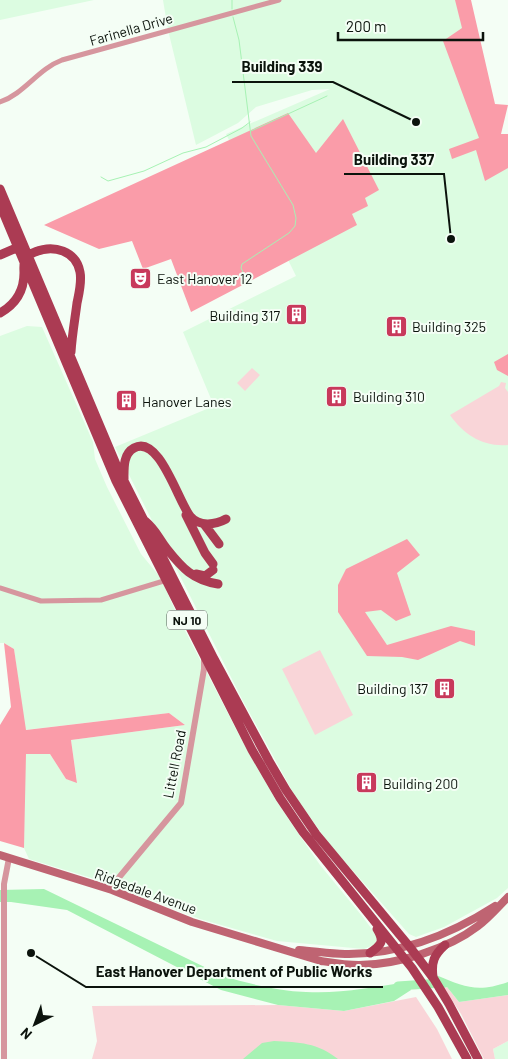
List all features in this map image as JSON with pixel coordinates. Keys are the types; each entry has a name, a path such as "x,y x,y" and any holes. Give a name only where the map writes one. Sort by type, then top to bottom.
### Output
{"main road":[{"name":"NJ 10","path":"0,189 106,459 252,750 283,803 316,850 412,968 438,1007 467,1059"},
{"name":"NJ 10","path":"0,206 21,246"},
{"path":"0,256 21,246"},
{"path":"0,313 11,306 20,295 26,259 43,249 55,248 66,252 78,265 80,280 71,356"},
{"name":"NJ 10","path":"26,259 71,356 124,481 214,659 286,790 316,834 408,946 428,966"},
{"path":"124,481 128,452 134,448 146,447 151,449 159,458 191,517 204,524 219,544"},
{"path":"179,496 181,507 213,567 205,576 187,571"},
{"path":"143,519 155,529 167,549 187,571 200,580 218,584"},
{"path":"204,524 218,523 226,520"},
{"name":"Ridgedale Avenue","path":"0,855 112,890 192,922 340,964 380,964 405,959 445,945 477,927 507,898"},
{"name":"Ridgedale Avenue","path":"284,948 337,954 370,953 398,949 464,925 507,898"},
{"path":"370,915 381,936 381,943 370,953"},
{"path":"445,945 428,966 478,1059"}],"street":[{"name":"Farinella Drive","path":"0,102 11,96 47,67 62,60 279,0"},
{"path":"0,588 41,601 100,600 167,580"},
{"name":"Littell Road","path":"112,890 116,881 181,803 204,669 202,649"},
{"path":"4,1059 4,884 9,858"}],"shaded area":[{"path":"0,0 94,0 0,20"},
{"path":"163,0 463,0 500,136 508,135 508,888 497,898 444,927 416,937 409,934 330,845 295,796 243,701 115,447 214,406 183,332 296,276 226,134 330,89 312,90 256,107 238,123 196,145 168,30"},
{"path":"455,0 471,0 495,104 508,105 501,134 508,134 508,168 485,181 476,150 452,159 449,149 479,138 443,41 462,28"},
{"path":"288,113 316,153 343,119 379,190 365,198 368,206 352,214 357,225 191,312 171,259 143,269 132,241 99,249 44,225"},
{"path":"27,326 42,327 93,442 95,459 107,487 141,554 160,577 180,621 247,750 277,802 320,865 377,936 376,944 364,949 277,941 200,919 108,883 29,859 24,848 25,754 50,754 66,779 77,782 71,740 185,725 169,713 25,730 14,649 4,643 0,643 0,336"},
{"path":"508,354 508,376 497,370 494,362"},
{"path":"252,368 260,375 245,391 237,383"},
{"path":"501,382 506,383 505,388 508,392 508,445 482,442 468,434 450,415 499,386"},
{"path":"407,539 420,555 397,573 411,615 396,621 381,610 365,612 387,645 451,626 475,631 475,646 460,641 418,660 402,657 367,656 338,612 338,585 346,569"},
{"path":"4,643 14,649 26,730 169,713 185,725 71,740 77,783 66,779 50,754 26,754 24,848 0,841 0,725 11,707"},
{"path":"320,650 353,715 315,735 282,669"},
{"path":"44,889 223,976 233,979 264,987 296,991 344,991 407,982 411,990 394,1001 344,1011 278,1005 221,990 67,910 0,902 0,890"},
{"path":"436,975 455,983 479,988 508,982 508,995 459,1002 447,987 444,988"},
{"path":"447,987 459,1002 508,995 508,1041 493,1049 495,1059 484,1059 461,1014 444,988"},
{"path":"416,997 437,1029 452,1059 92,1059 97,1041 92,1006 278,1005 344,1011"},
{"path":"274,1041 308,1044 338,1059 243,1059 262,1043"},
{"path":"508,1041 508,1059 495,1059 493,1049"}],"waterway":[{"path":"232,0 232,9"},
{"path":"233,17 239,40 251,136 293,205 296,218 295,226 289,233 242,264 241,268 246,285"},
{"path":"251,131 327,96"},
{"path":"101,177 108,181 144,171 183,153 206,147 250,122"},
{"path":"398,986 442,983"}],"place":[{"name":"Building 339","path":"416,122"},
{"name":"Building 337","path":"451,239"},
{"name":"East Hanover 12","path":"141,278"},
{"name":"Building 317","path":"296,315"},
{"name":"Building 325","path":"396,326"},
{"name":"Building 310","path":"337,396"},
{"name":"Hanover Lanes","path":"126,401"},
{"name":"Building 137","path":"444,688"},
{"name":"Building 200","path":"367,783"},
{"name":"East Hanover Department of Public Works","path":"31,953"}]}
